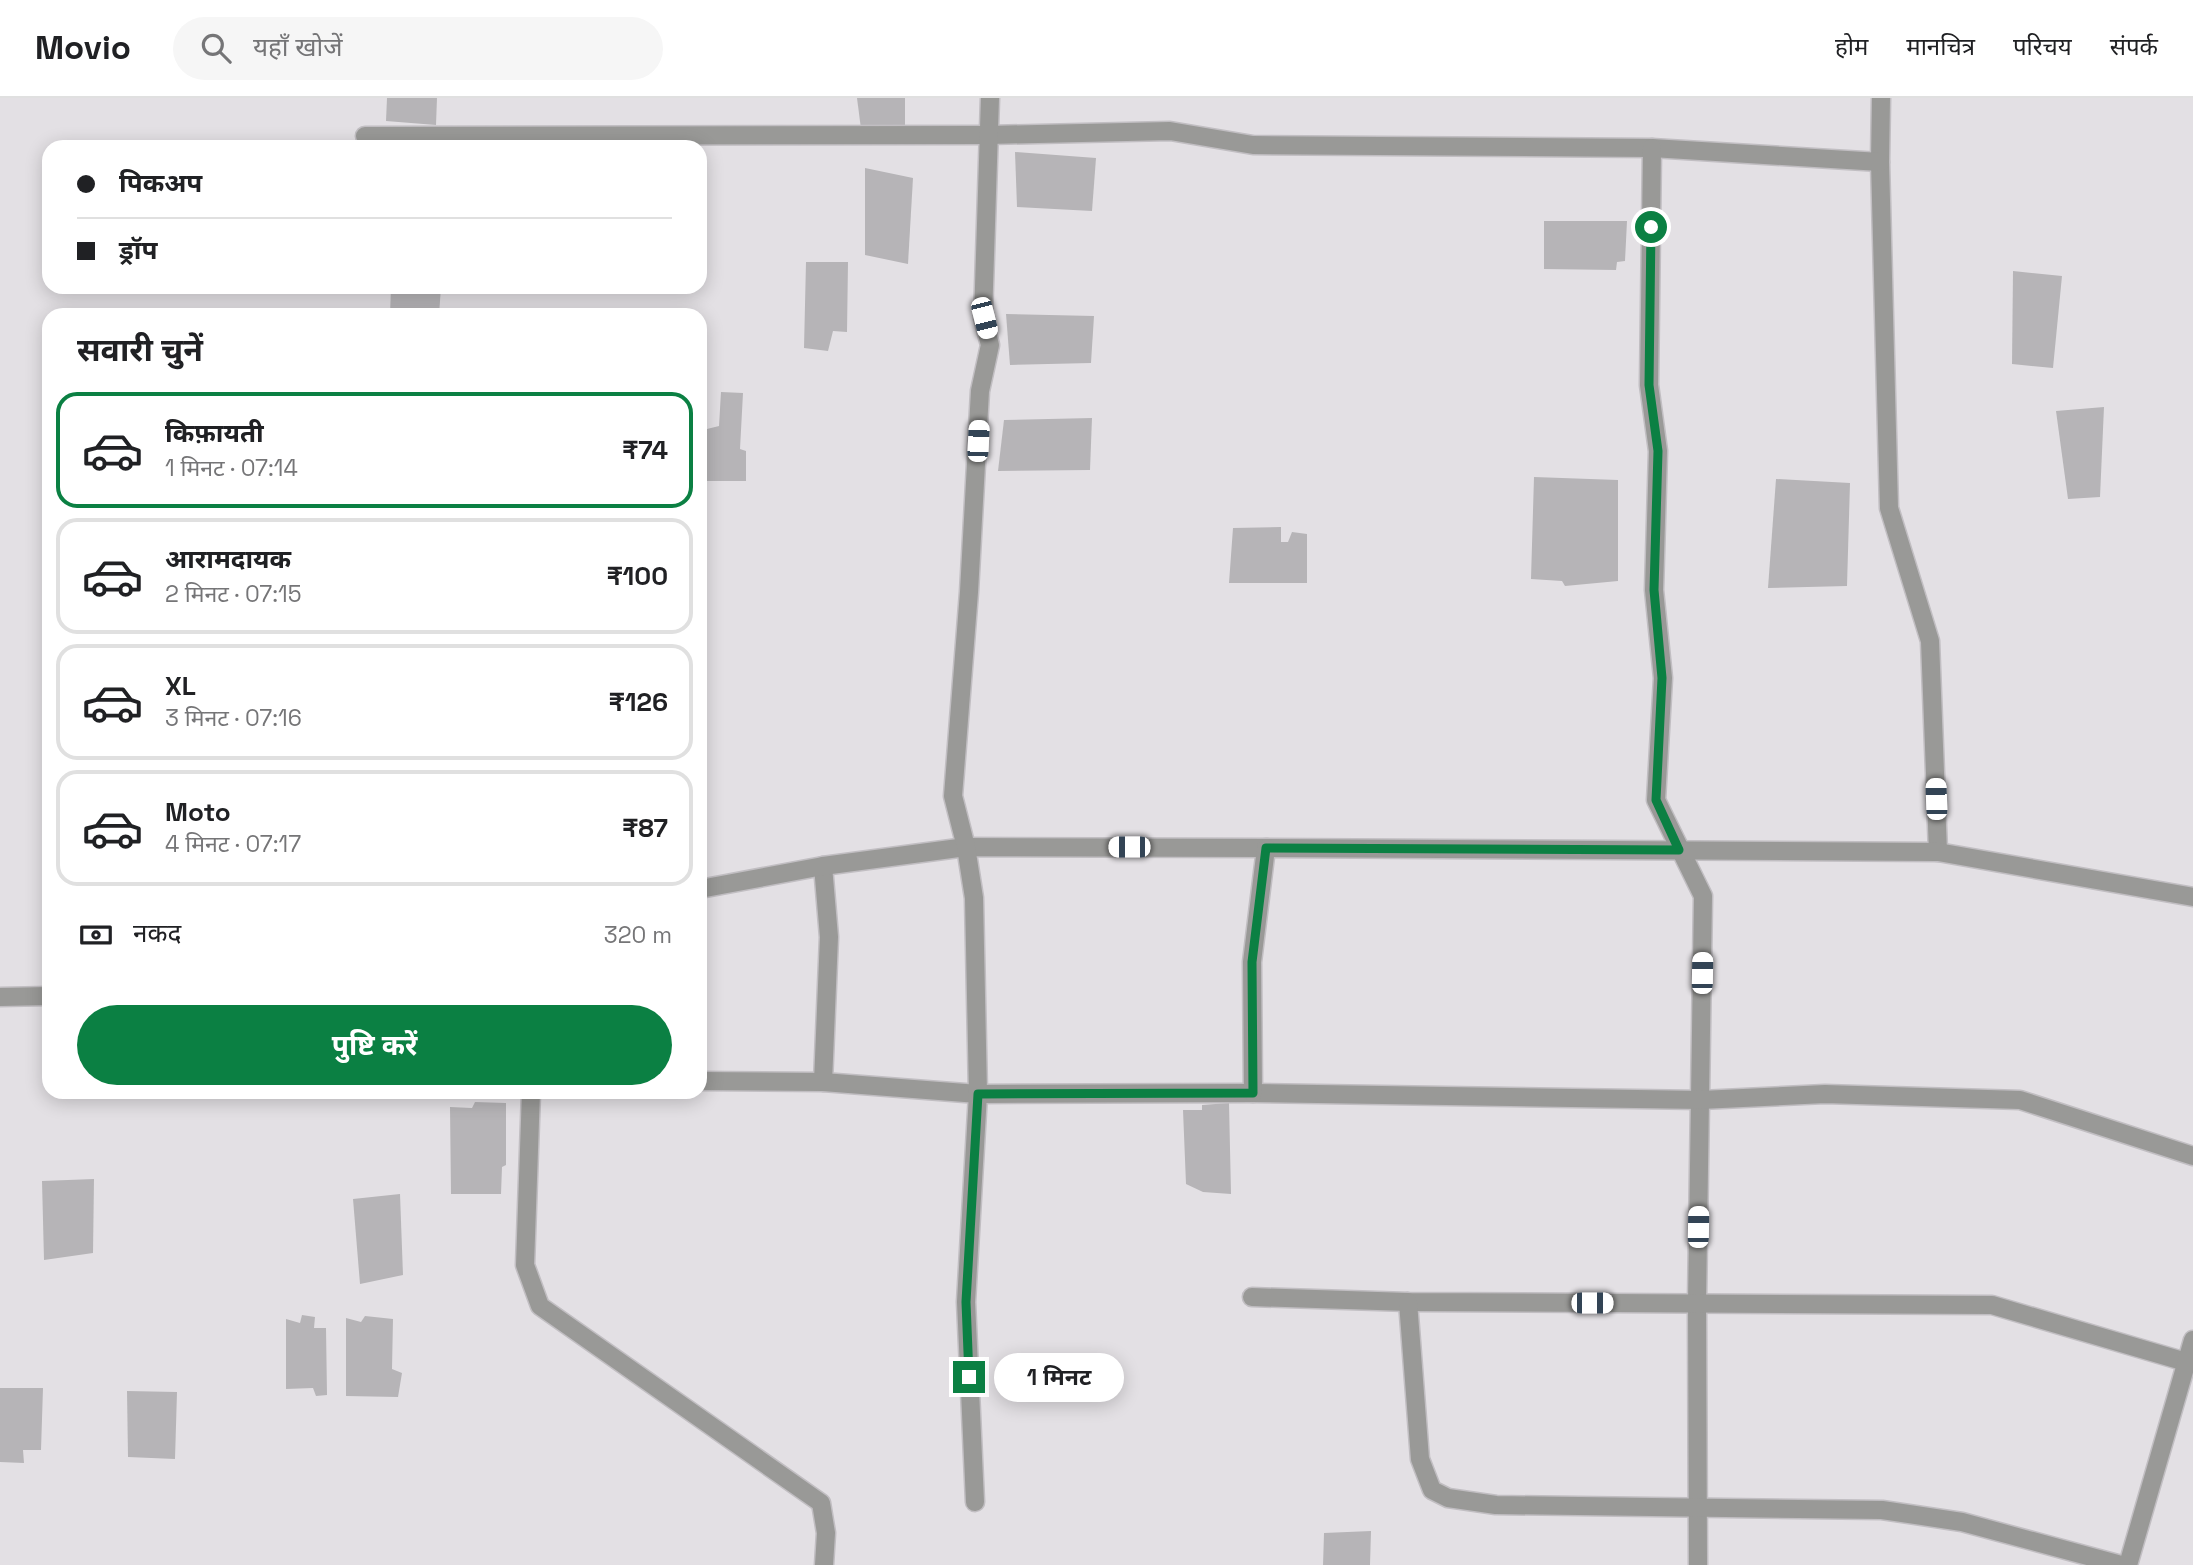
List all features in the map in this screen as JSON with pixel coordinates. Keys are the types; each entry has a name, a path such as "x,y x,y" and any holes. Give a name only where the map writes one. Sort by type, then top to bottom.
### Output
{"street":[{"path":"975,1502 966,1302 978,1094 974,898 966,847 953,796 970,592 981,391 990,345 984,318 990,98"},
{"path":"1881,98 1880,162 1889,508 1930,641 1938,852"},
{"path":"365,135 989,135 1170,131 1253,145 1652,148 1880,162"},
{"path":"1652,148 1649,385 1658,451 1654,590 1662,678 1656,800 1703,897 1697,1303 1698,1565"},
{"path":"707,888 822,866 966,847 1679,850 1938,852 2193,897"},
{"path":"1253,1093 1252,962 1266,848"},
{"path":"822,866 829,937 823,1083"},
{"path":"0,997 42,996"},
{"path":"707,1081 823,1083 978,1094 1253,1093 1701,1100 1825,1094 2020,1100 2193,1156"},
{"path":"531,1099 525,1265 540,1306 821,1503 826,1533 824,1565"},
{"path":"1252,1297 1408,1302 1992,1304 2186,1362"},
{"path":"1408,1302 1420,1460 1432,1490 1448,1498 1496,1505 1882,1510 1962,1522 2121,1565"},
{"path":"2128,1565 2193,1340"}],"building":[{"path":"387,98 437,98 436,125 386,121"},
{"path":"857,98 905,98 905,125 861,129"},
{"path":"1015,152 1096,158 1092,211 1017,207"},
{"path":"865,168 913,178 908,264 865,255"},
{"path":"1544,221 1627,221 1625,261 1617,262 1616,270 1544,269"},
{"path":"806,262 848,262 847,332 833,331 828,351 804,348"},
{"path":"2013,271 2062,276 2053,368 2012,364"},
{"path":"391,294 440,294 440,308 390,308"},
{"path":"1006,314 1094,316 1091,363 1010,365"},
{"path":"721,392 743,393 740,449 746,451 746,481 707,481 707,429 719,426"},
{"path":"2104,407 2100,497 2068,499 2056,411"},
{"path":"1092,418 1090,470 998,471 1004,420"},
{"path":"1534,477 1618,480 1618,581 1565,586 1562,581 1531,579"},
{"path":"1776,479 1850,483 1847,586 1768,588"},
{"path":"1281,527 1281,542 1288,542 1292,532 1307,534 1307,583 1229,583 1233,528"},
{"path":"475,1102 506,1103 506,1165 502,1167 501,1194 451,1194 450,1107 472,1108"},
{"path":"1229,1103 1231,1194 1203,1192 1186,1184 1183,1110 1202,1110 1202,1105"},
{"path":"94,1179 93,1253 44,1260 42,1181"},
{"path":"400,1194 403,1275 360,1284 353,1199"},
{"path":"302,1315 315,1317 314,1328 326,1328 327,1395 316,1396 313,1388 286,1389 286,1319 300,1323"},
{"path":"365,1316 393,1319 392,1369 402,1373 398,1397 346,1396 346,1318 361,1322"},
{"path":"0,1388 43,1388 41,1450 23,1450 24,1463 0,1462"},
{"path":"127,1391 177,1392 175,1459 128,1457"},
{"path":"1371,1531 1370,1565 1323,1565 1324,1533"}],"route":[{"path":"969,1377 966,1302 978,1094 1253,1093 1252,962 1266,848 1679,850 1656,800 1662,678 1654,590 1658,451 1649,385 1651,227"}]}
